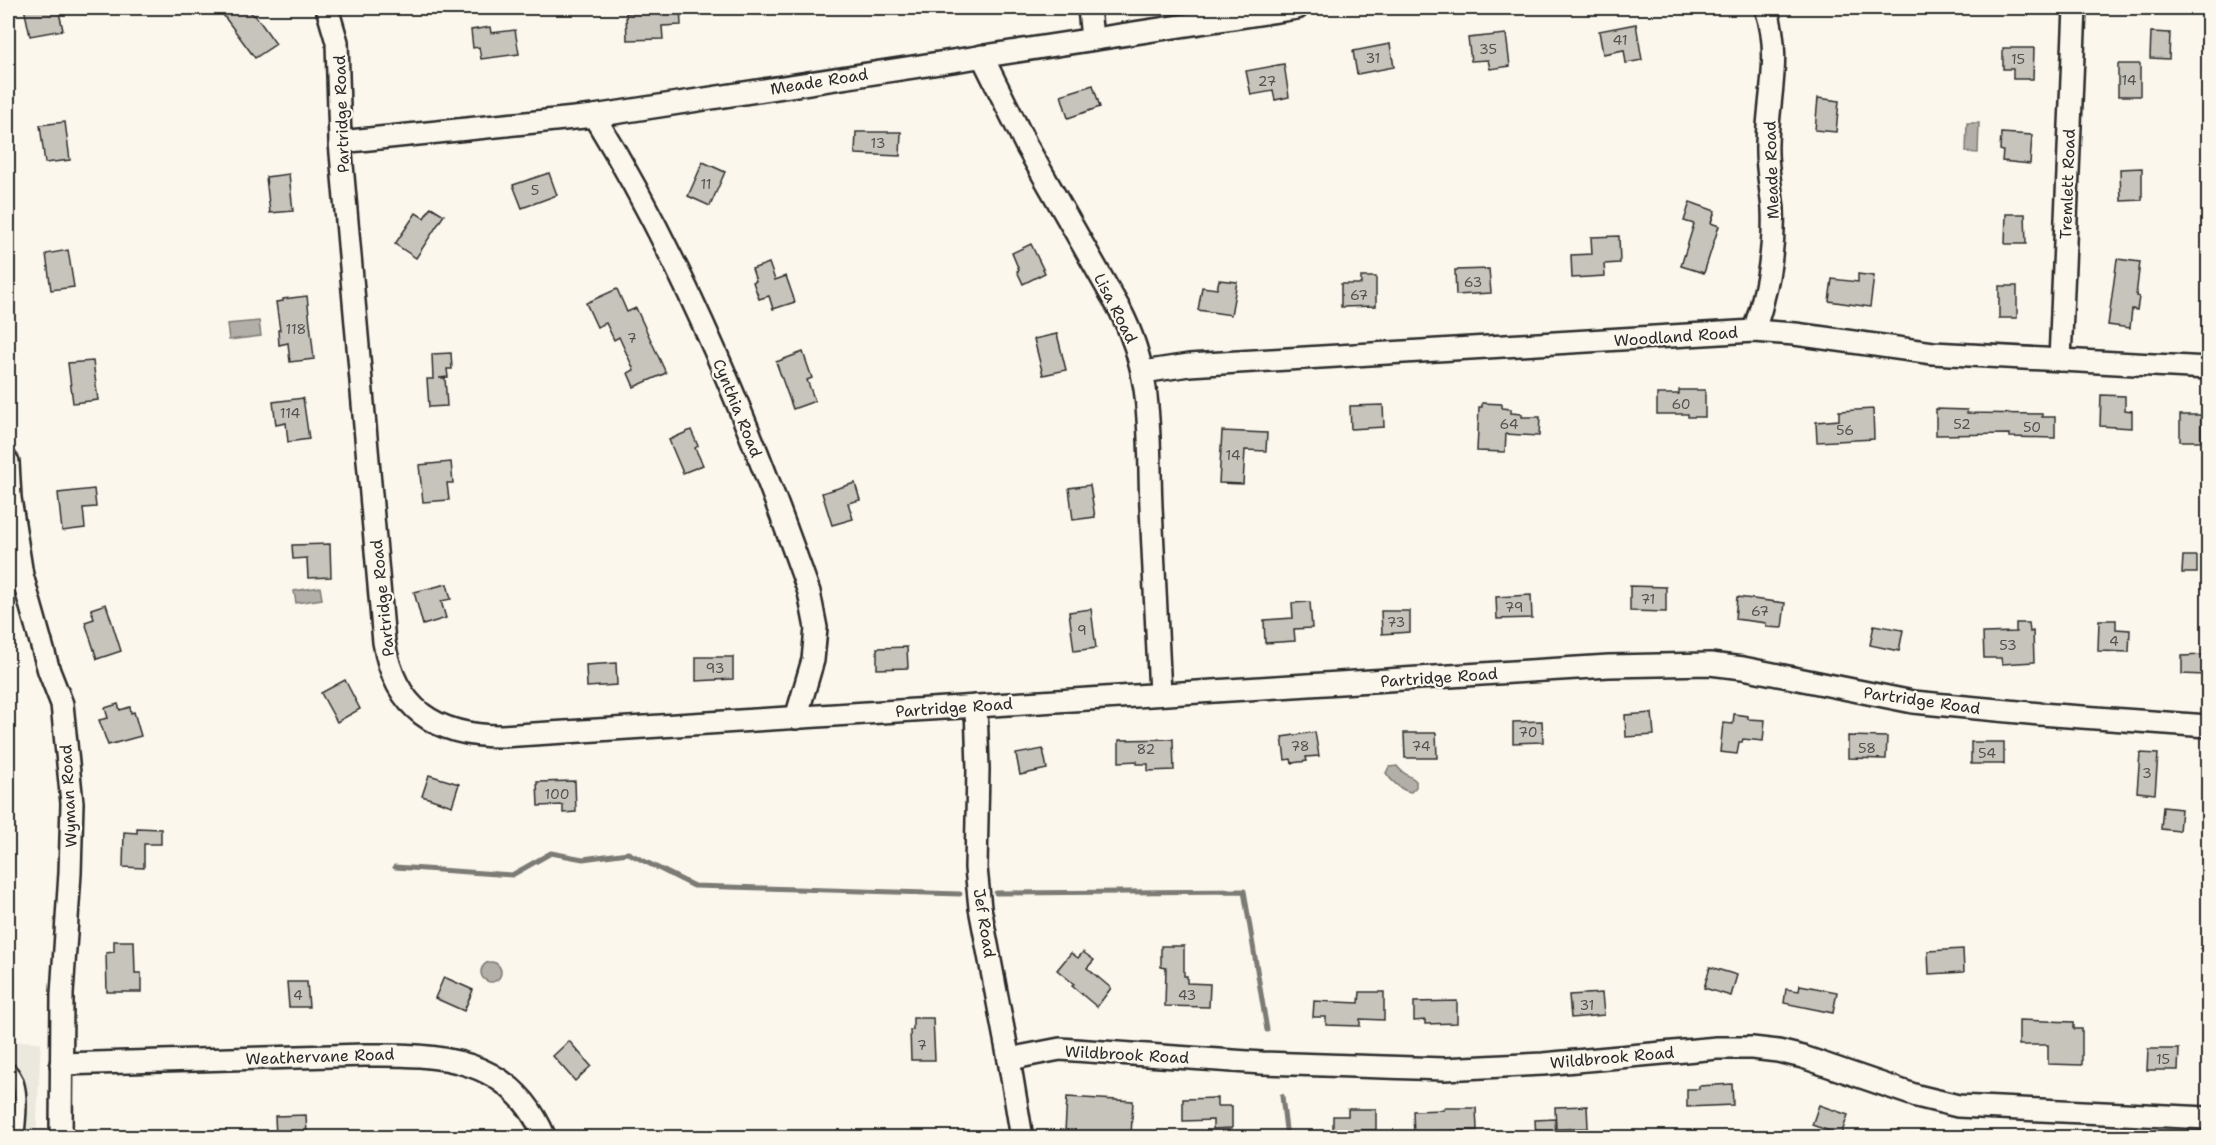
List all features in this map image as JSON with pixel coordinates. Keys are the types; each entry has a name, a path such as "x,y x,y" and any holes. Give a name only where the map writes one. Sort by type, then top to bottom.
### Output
{"street":[{"name":"Partridge Road","path":"327,8 337,42 340,142 384,642 394,679 406,698 418,711 460,734 501,736 1609,666 1710,664 1743,668 1913,702 2208,726"},
{"path":"1089,8 1092,39"},
{"name":"Meade Road","path":"340,142 594,116 1297,8"},
{"name":"Meade Road","path":"1754,331 1766,293 1772,243 1773,211 1767,147 1774,51 1773,32 1766,8"},
{"name":"Tremlett Road","path":"2061,360 2076,8"},
{"name":"Lisa Road","path":"982,56 1026,145 1131,332 1143,372 1148,407 1160,694"},
{"name":"Cynthia Road","path":"594,116 625,167 682,278 731,386 809,592 816,628 813,660 796,718"},
{"name":"Woodland Road","path":"1143,372 1189,365 1754,331 1795,334 1933,353 2208,368"},
{"name":"Wyman Road","path":"8,462 10,498 22,575 62,704 72,803 72,843 62,994 61,1137"},
{"name":"Jef Road","path":"976,706 978,769 976,868 980,908 1022,1137"},
{"name":"Wildbrook Road","path":"1009,1060 1060,1049 1262,1063 1444,1070 1543,1064 1708,1048 1752,1048 1803,1057 1917,1096 1958,1106 2208,1118"},
{"name":"Weathervane Road","path":"61,1064 365,1054 403,1054 441,1058 476,1066 506,1084 526,1103 545,1137"}],"lane":[{"path":"8,1068 13,1072 21,1093 18,1137"}],"shaded area":[{"path":"1967,123 1979,123 1978,153 1966,152"},
{"path":"259,321 261,336 229,340 227,324"},
{"path":"320,587 322,599 296,603 294,591"},
{"path":"1397,766 1416,781 1416,787 1411,792 1397,785 1386,773 1389,767"},
{"path":"491,962 498,965 501,972 498,979 491,982 484,979 481,972 484,965"},
{"path":"8,1041 41,1042 36,1137 8,1138"}],"building":[{"path":"24,8 58,8 63,30 30,36"},
{"path":"218,8 247,8 255,15 276,44 255,58"},
{"path":"680,8 681,25 662,26 663,39 627,40 626,13 662,13 662,9"},
{"path":"1636,24 1642,60 1626,63 1624,50 1603,54 1599,31"},
{"path":"490,27 491,33 515,30 519,54 481,59 479,47 473,48 471,30"},
{"path":"2151,32 2170,33 2169,59 2150,58"},
{"path":"1506,34 1510,66 1490,69 1488,60 1471,61 1468,38"},
{"path":"1390,44 1394,67 1357,74 1353,51"},
{"path":"2003,48 2034,48 2033,79 2013,79 2013,69 2003,69"},
{"path":"1284,64 1289,97 1275,100 1273,91 1251,95 1246,71"},
{"path":"2118,64 2140,64 2140,96 2118,96"},
{"path":"1093,85 1100,107 1068,118 1061,95"},
{"path":"1818,98 1839,101 1836,132 1815,130"},
{"path":"65,122 70,160 45,163 40,125"},
{"path":"856,132 901,132 900,156 855,154"},
{"path":"2001,133 2032,135 2030,164 2002,161"},
{"path":"703,162 725,172 710,206 688,196"},
{"path":"2142,168 2142,200 2121,201 2120,169"},
{"path":"549,173 557,195 522,208 513,185"},
{"path":"289,174 293,211 270,213 266,177"},
{"path":"1690,202 1715,211 1711,223 1719,226 1704,273 1681,266 1694,224 1684,221"},
{"path":"431,207 444,215 416,258 395,244 416,213 424,218"},
{"path":"2006,214 2025,214 2026,244 2005,244"},
{"path":"1619,236 1620,263 1604,264 1605,276 1572,278 1571,255 1592,254 1591,237"},
{"path":"1031,244 1045,273 1023,284 1012,253"},
{"path":"68,250 74,287 51,290 46,254"},
{"path":"2117,259 2140,262 2136,296 2139,297 2137,310 2132,309 2130,328 2108,325"},
{"path":"769,263 775,280 786,276 795,302 773,309 769,296 759,299 753,282 756,281 752,269"},
{"path":"1489,269 1491,293 1456,295 1455,270"},
{"path":"1858,274 1874,276 1870,307 1829,301 1832,279 1858,282"},
{"path":"1361,277 1376,277 1376,306 1341,307 1341,284 1361,284"},
{"path":"1219,280 1237,282 1231,315 1198,310 1202,287 1217,289"},
{"path":"1999,286 2017,286 2017,318 1999,318"},
{"path":"617,289 627,312 636,308 666,373 634,387 628,373 634,370 619,337 614,340 606,323 597,327 586,303"},
{"path":"307,296 314,359 290,362 288,343 279,345 278,330 280,330 276,302"},
{"path":"1057,334 1066,370 1043,375 1034,339"},
{"path":"803,352 812,378 807,380 815,401 793,409 776,362"},
{"path":"451,353 452,369 447,369 448,377 439,378 445,378 447,406 429,407 427,379 433,379 432,354"},
{"path":"93,361 98,400 73,403 68,363"},
{"path":"1679,390 1705,390 1705,417 1688,417 1688,414 1657,414 1657,394 1679,394"},
{"path":"2101,395 2125,396 2125,410 2132,411 2132,428 2100,426"},
{"path":"303,398 309,439 288,442 286,423 276,425 273,402"},
{"path":"1482,403 1502,404 1502,408 1511,409 1511,413 1522,414 1522,417 1540,417 1539,436 1506,434 1505,452 1477,451 1479,407 1482,407"},
{"path":"1383,405 1384,427 1351,429 1350,406"},
{"path":"1873,409 1874,439 1817,442 1816,422 1839,420 1839,411"},
{"path":"1936,409 1967,410 1967,413 2042,414 2042,417 2055,417 2055,438 2009,437 2009,434 1936,435"},
{"path":"2180,415 2201,415 2201,441 2180,441"},
{"path":"691,430 698,446 695,448 703,465 683,473 669,440"},
{"path":"1222,431 1267,433 1266,451 1245,450 1243,484 1219,483"},
{"path":"451,462 453,483 447,483 449,500 423,502 419,465"},
{"path":"855,483 860,500 848,503 853,519 832,525 822,493"},
{"path":"1090,485 1095,517 1073,520 1069,488"},
{"path":"94,489 96,507 83,508 85,528 62,531 58,493"},
{"path":"330,544 331,577 308,578 307,558 293,559 292,545"},
{"path":"2183,556 2197,556 2197,573 2182,573"},
{"path":"447,584 451,599 441,601 446,618 423,625 414,592"},
{"path":"1630,586 1666,587 1666,612 1630,611"},
{"path":"1531,595 1532,618 1497,619 1496,597"},
{"path":"1737,597 1785,603 1782,628 1766,627 1766,623 1735,619"},
{"path":"1310,602 1312,628 1294,629 1295,641 1265,643 1264,620 1293,618 1292,603"},
{"path":"106,604 121,651 97,659 85,622 94,619 91,609"},
{"path":"1091,609 1096,648 1074,651 1069,612"},
{"path":"1381,611 1410,611 1410,632 1382,634"},
{"path":"2099,620 2116,620 2116,629 2130,630 2129,652 2098,651"},
{"path":"2016,623 2029,623 2030,632 2033,631 2034,662 2002,664 2001,658 1984,658 1983,633 2016,632"},
{"path":"1874,625 1903,630 1899,651 1870,645"},
{"path":"907,647 908,668 877,669 877,648"},
{"path":"2204,655 2204,675 2182,674 2182,656"},
{"path":"696,657 733,657 733,679 696,681"},
{"path":"616,663 617,685 587,687 586,665"},
{"path":"345,680 360,709 337,722 321,693"},
{"path":"118,704 120,710 130,707 131,713 134,712 141,736 108,745 99,720 108,718 105,708"},
{"path":"1652,713 1654,735 1626,737 1625,715"},
{"path":"1734,714 1748,716 1748,719 1765,720 1763,741 1743,739 1739,742 1737,754 1720,752 1723,723 1733,724"},
{"path":"1542,721 1543,742 1513,743 1513,722"},
{"path":"1315,732 1319,756 1306,757 1307,761 1292,763 1291,759 1285,760 1282,737"},
{"path":"1404,733 1436,733 1437,758 1405,758"},
{"path":"1848,736 1887,737 1886,759 1848,758"},
{"path":"1173,739 1174,770 1148,771 1148,764 1137,764 1137,761 1119,762 1119,740"},
{"path":"1971,742 2004,742 2004,764 1971,764"},
{"path":"1043,749 1047,769 1020,775 1016,754"},
{"path":"2140,753 2158,754 2155,794 2137,792"},
{"path":"429,775 459,784 452,806 422,796"},
{"path":"575,781 576,812 563,813 563,805 538,806 537,782"},
{"path":"2163,807 2181,809 2179,831 2161,829"},
{"path":"137,828 161,829 161,844 144,844 144,868 123,867 124,832 137,833"},
{"path":"114,941 134,941 135,973 141,973 141,992 107,992 106,953 114,952"},
{"path":"1161,946 1184,946 1184,976 1187,976 1187,983 1210,984 1209,1007 1165,1006 1166,968 1161,967"},
{"path":"1963,949 1964,972 1929,974 1928,951"},
{"path":"1083,952 1094,960 1087,968 1111,988 1097,1007 1057,970 1071,953 1078,958"},
{"path":"1710,967 1737,975 1731,996 1704,988"},
{"path":"444,977 473,990 464,1011 435,998"},
{"path":"287,982 307,982 309,1007 289,1007"},
{"path":"1800,985 1837,992 1833,1013 1784,1003 1786,989 1799,991"},
{"path":"1360,992 1384,992 1384,1020 1360,1019 1360,1026 1326,1025 1326,1017 1313,1017 1314,1001 1359,1003"},
{"path":"1602,993 1604,1015 1571,1018 1569,995"},
{"path":"1457,1001 1457,1023 1425,1024 1425,1020 1414,1021 1414,1002"},
{"path":"913,1018 933,1018 935,1060 911,1060 910,1030 913,1030"},
{"path":"2019,1020 2074,1022 2074,1029 2082,1029 2082,1065 2048,1064 2048,1045 2019,1045"},
{"path":"569,1041 591,1066 575,1081 553,1056"},
{"path":"2148,1049 2179,1049 2178,1070 2147,1070"},
{"path":"1732,1084 1733,1105 1687,1107 1687,1089"},
{"path":"1067,1097 1133,1101 1131,1136 1065,1132"},
{"path":"1217,1098 1217,1106 1232,1106 1232,1128 1213,1129 1213,1120 1183,1121 1183,1099"},
{"path":"1819,1105 1848,1115 1841,1135 1812,1125"},
{"path":"1587,1106 1588,1128 1556,1129 1555,1107"},
{"path":"1444,1108 1476,1108 1477,1130 1435,1131 1435,1136 1414,1137 1413,1111 1444,1110"},
{"path":"1348,1109 1376,1109 1376,1130 1333,1130 1333,1116 1348,1116"},
{"path":"306,1115 307,1136 276,1137 275,1116"},
{"path":"1555,1119 1556,1137 1536,1137 1535,1120"}],"waterway":[{"path":"395,867 512,875 551,853 583,859 628,853 694,886 960,894"},
{"path":"996,893 1244,891 1267,1030"},
{"path":"1282,1096 1287,1138"}]}
